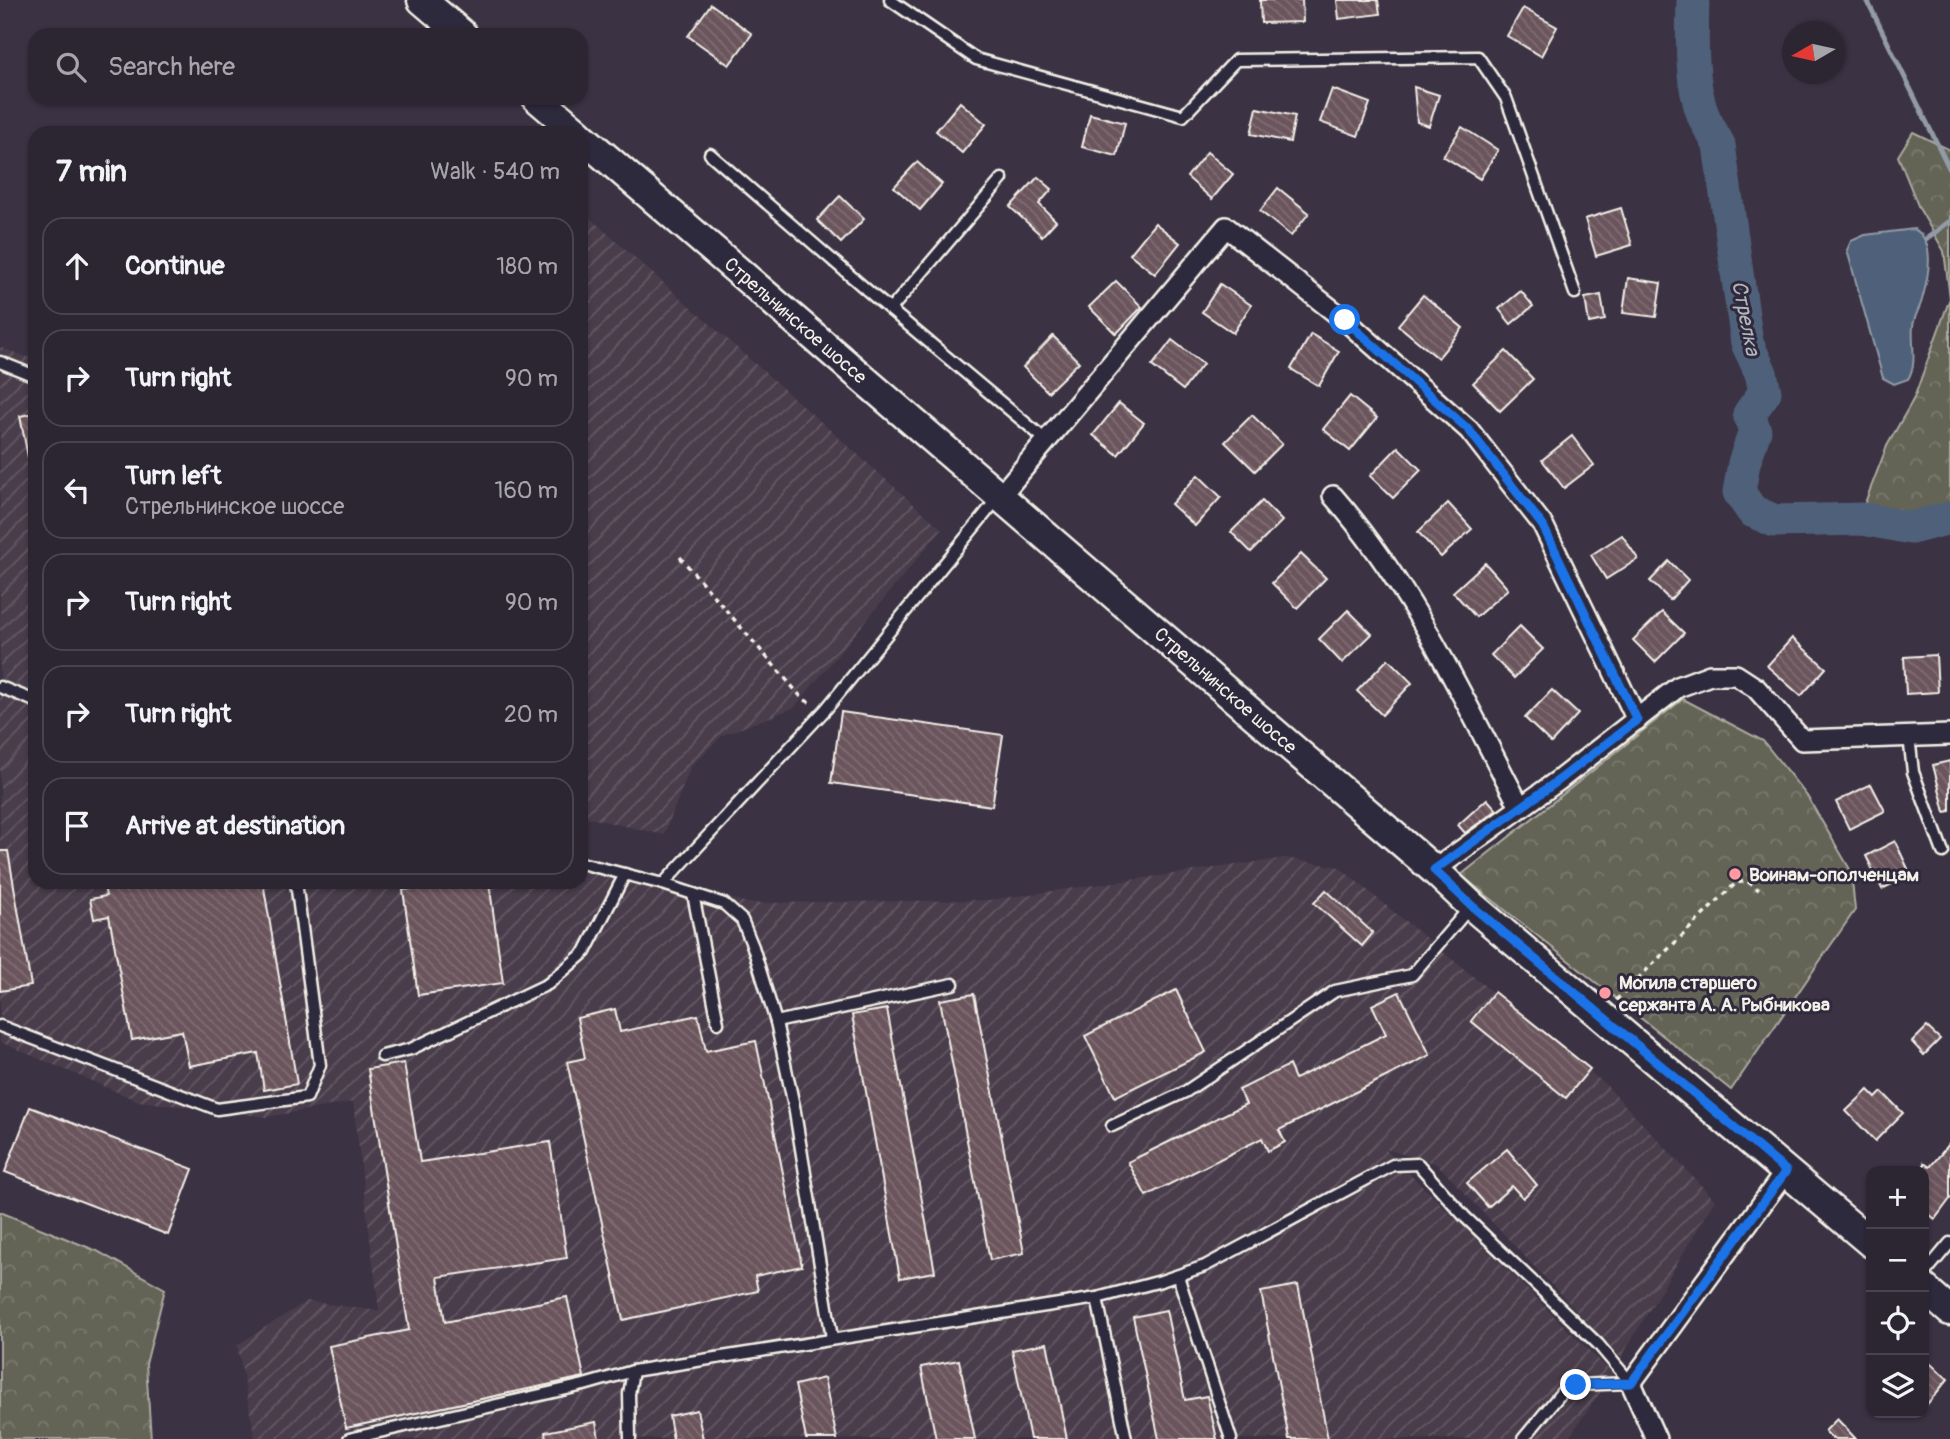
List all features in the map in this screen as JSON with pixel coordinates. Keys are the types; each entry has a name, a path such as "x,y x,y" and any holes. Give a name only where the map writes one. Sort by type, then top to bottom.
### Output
{"main road":[{"path":"422,0 455,28"},
{"name":"Стрельнинское шоссе","path":"545,105 570,126"},
{"name":"Стрельнинское шоссе","path":"588,142 1001,495 1434,870 1472,906 1866,1239"},
{"path":"1929,1292 1950,1311"}],"street":[{"path":"1001,495 1226,228 1345,320 1469,430 1543,526 1637,720"},
{"path":"1333,496 1358,524 1426,626 1520,807"},
{"path":"1434,870 1678,687 1710,676 1736,675 1756,688 1802,740 1950,735"},
{"path":"1656,1439 1631,1383 1786,1171"}],"lane":[{"path":"890,0 976,59 1183,116 1236,60 1478,57 1506,99 1575,293"},
{"path":"710,154 1047,441"},
{"path":"890,310 1002,178"},
{"path":"0,362 28,373"},
{"path":"663,884 826,709 1001,495"},
{"path":"0,687 28,698"},
{"path":"1909,736 1913,772 1943,852"},
{"path":"588,865 663,884 724,904 741,920 753,947 776,1022 794,1106 832,1338"},
{"path":"382,1056 411,1049 548,984 585,953 625,874"},
{"path":"0,1026 217,1109 307,1097 320,1065 297,889"},
{"path":"693,894 718,1023"},
{"path":"1112,1126 1185,1092 1335,991 1412,975 1472,906"},
{"path":"776,1022 953,984"},
{"path":"349,1439 584,1385 632,1371 1097,1298 1205,1266 1393,1165 1418,1164 1465,1217 1598,1344 1631,1383"},
{"path":"1929,1268 1950,1243"},
{"path":"1178,1276 1231,1439"},
{"path":"1097,1298 1126,1439"},
{"path":"630,1439 629,1394 632,1371"},
{"path":"1523,1439 1562,1392 1576,1385 1631,1383"}],"path":[{"path":"680,557 803,699 826,709"},
{"path":"1610,1006 1736,883 1747,881 1759,890"}],"shaded area":[{"path":"588,216 942,529 794,708 723,735 691,766 664,835 588,818"},
{"path":"0,347 28,357 28,889 588,889 588,860 748,903 989,900 1285,858 1339,867 1604,1083 1715,1200 1621,1358 1437,1164 1385,1149 1613,1374 1568,1439 255,1439 237,1345 307,1301 379,1311 353,1102 267,1117 138,1101 0,1042"}],"green space":[{"path":"1913,132 1950,150 1950,298 1944,251 1919,208 1898,156"},
{"path":"1950,298 1950,519 1937,521 1863,508 1887,446 1914,398"},
{"path":"1683,699 1763,741 1807,796 1851,871 1855,910 1731,1090 1461,875"},
{"path":"0,1212 97,1251 165,1289 146,1364 151,1439 0,1439"}],"water":[{"path":"1914,229 1926,242 1928,271 1914,322 1911,373 1908,379 1894,384 1883,378 1847,250 1851,241 1865,235"}],"building":[{"path":"1260,0 1302,0 1303,22 1261,23"},
{"path":"1337,0 1378,0 1380,14 1339,19"},
{"path":"711,4 752,34 729,65 688,36"},
{"path":"1523,8 1557,27 1541,56 1507,36"},
{"path":"1414,87 1439,95 1429,126 1417,122"},
{"path":"1332,89 1370,103 1358,136 1320,122"},
{"path":"960,102 986,124 962,153 936,131"},
{"path":"1257,108 1295,116 1290,142 1251,134"},
{"path":"1090,114 1125,123 1117,156 1082,147"},
{"path":"1462,127 1498,150 1480,179 1443,156"},
{"path":"1207,152 1233,174 1212,199 1187,177"},
{"path":"917,162 942,184 920,210 894,187"},
{"path":"1038,177 1052,189 1039,204 1056,221 1042,236 1010,207"},
{"path":"1278,188 1309,213 1291,236 1260,211"},
{"path":"840,196 864,219 841,243 817,220"},
{"path":"1621,208 1632,245 1596,256 1585,219"},
{"path":"1155,223 1180,243 1155,274 1130,254"},
{"path":"1628,278 1661,283 1656,317 1623,313"},
{"path":"1116,281 1142,307 1116,334 1089,307"},
{"path":"1220,284 1251,305 1233,333 1202,312"},
{"path":"1521,291 1533,306 1511,324 1499,309"},
{"path":"1423,295 1463,328 1438,358 1398,325"},
{"path":"1601,295 1605,320 1589,323 1585,298"},
{"path":"1311,334 1339,351 1319,386 1291,369"},
{"path":"1053,336 1079,362 1048,392 1023,367"},
{"path":"1172,340 1203,364 1183,390 1152,366"},
{"path":"1506,351 1533,379 1500,411 1473,383"},
{"path":"1350,396 1377,418 1350,451 1323,429"},
{"path":"1119,403 1144,423 1118,455 1093,435"},
{"path":"28,414 28,457 20,416"},
{"path":"1252,415 1282,444 1255,471 1225,442"},
{"path":"1572,436 1594,465 1564,488 1542,460"},
{"path":"1398,447 1421,470 1393,498 1370,476"},
{"path":"1198,475 1221,497 1195,526 1171,504"},
{"path":"1262,501 1282,521 1251,552 1231,532"},
{"path":"1448,503 1472,529 1441,557 1418,532"},
{"path":"1622,535 1638,559 1606,579 1591,555"},
{"path":"1301,554 1326,578 1297,608 1272,583"},
{"path":"1669,561 1688,580 1670,600 1650,581"},
{"path":"1485,563 1508,589 1476,617 1453,592"},
{"path":"1348,610 1372,634 1342,663 1319,639"},
{"path":"1662,612 1684,633 1655,662 1633,640"},
{"path":"1520,626 1543,649 1514,678 1491,655"},
{"path":"1792,638 1826,668 1801,696 1767,666"},
{"path":"1936,655 1938,692 1906,694 1904,657"},
{"path":"1388,659 1412,683 1382,715 1357,691"},
{"path":"1552,690 1578,714 1551,743 1525,718"},
{"path":"841,712 1003,735 992,806 831,783"},
{"path":"1950,761 1950,811 1945,812 1933,765"},
{"path":"1871,784 1885,811 1849,829 1836,802"},
{"path":"1487,799 1497,810 1465,833 1458,825"},
{"path":"1895,841 1911,875 1882,889 1866,856"},
{"path":"0,851 8,851 31,986 0,991"},
{"path":"104,889 264,889 297,1084 264,1090 258,1053 189,1066 182,1031 132,1040 109,916 94,919 90,899 106,896"},
{"path":"490,889 503,983 418,995 403,890"},
{"path":"1326,890 1373,933 1362,946 1314,903"},
{"path":"1176,990 1206,1052 1115,1097 1085,1036"},
{"path":"1399,992 1430,1055 1279,1130 1285,1142 1268,1151 1262,1138 1146,1196 1128,1162 1246,1104 1239,1090 1289,1065 1295,1079 1386,1034 1372,1005"},
{"path":"1494,992 1590,1069 1566,1098 1471,1021"},
{"path":"974,994 1024,1253 990,1260 940,1000"},
{"path":"615,1009 620,1032 698,1015 706,1051 756,1041 802,1266 755,1276 758,1291 623,1320 567,1062 585,1058 577,1018"},
{"path":"887,1009 935,1272 900,1278 852,1015"},
{"path":"1927,1027 1940,1039 1924,1055 1912,1042"},
{"path":"404,1063 420,1162 550,1142 567,1258 438,1277 445,1322 567,1297 584,1377 346,1428 329,1346 409,1330 368,1069"},
{"path":"1868,1090 1876,1098 1882,1092 1903,1113 1875,1141 1846,1111"},
{"path":"30,1107 193,1169 168,1235 5,1172"},
{"path":"1950,1143 1950,1199 1935,1219 1929,1214 1930,1167"},
{"path":"1507,1149 1537,1185 1523,1198 1512,1186 1488,1207 1467,1183"},
{"path":"1298,1285 1328,1439 1289,1439 1261,1292"},
{"path":"1166,1310 1185,1400 1207,1396 1217,1439 1159,1439 1133,1317"},
{"path":"1047,1343 1067,1439 1030,1439 1012,1350"},
{"path":"959,1360 975,1439 936,1439 921,1367"},
{"path":"1929,1362 1948,1379 1929,1402"},
{"path":"824,1378 837,1439 806,1439 795,1385"},
{"path":"697,1410 703,1439 673,1439 669,1416"},
{"path":"1837,1419 1856,1439 1833,1439 1825,1431"},
{"path":"596,1422 599,1439 546,1439 545,1432"}],"waterway":[{"name":"Стрелка","path":"1693,0 1696,87 1703,115 1719,145 1747,343 1761,373 1765,392 1749,414 1755,431 1744,463 1739,492 1752,511 1775,521 1863,519 1911,528 1950,518"},
{"path":"1867,0 1950,170"},
{"path":"1926,239 1950,221"}],"place":[{"name":"Воинам-ополченцам","path":"1735,874"},
{"name":"Могила старшего сержанта А. А. Рыбникова","path":"1605,993"}],"route":[{"path":"1345,320 1469,430 1543,526 1637,720 1434,870 1472,906 1786,1171 1631,1383 1576,1385"}]}
